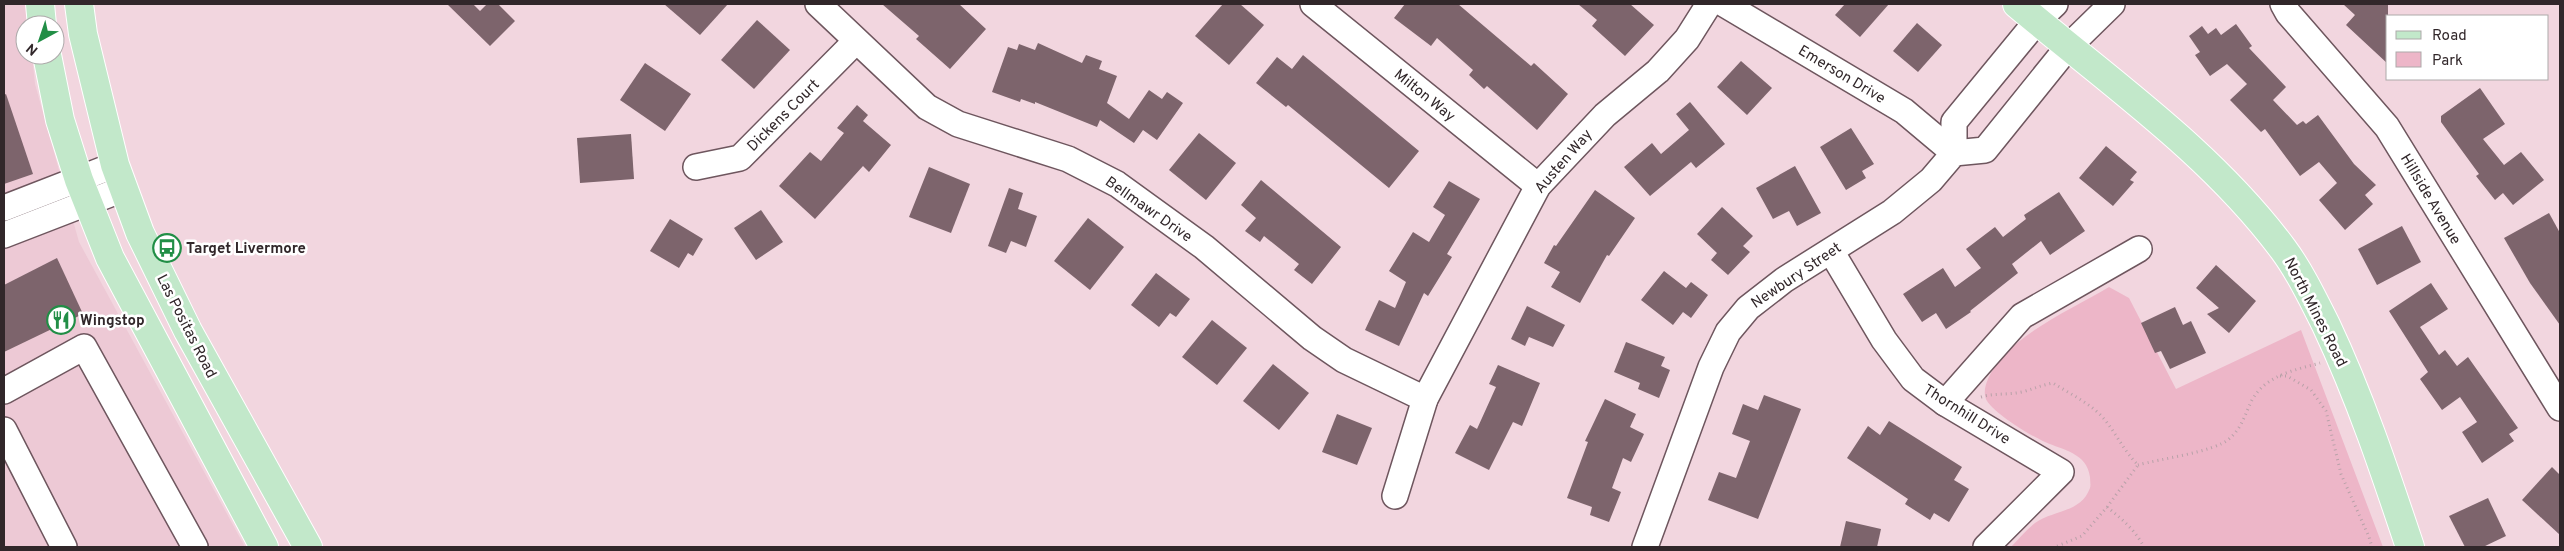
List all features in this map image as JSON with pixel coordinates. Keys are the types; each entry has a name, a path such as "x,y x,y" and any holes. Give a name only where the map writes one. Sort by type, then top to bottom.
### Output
{"main road":[{"name":"Las Positas Road","path":"79,4 83,34 119,177 140,233 188,331 308,547"},
{"name":"North Mines Road","path":"2017,4 2046,13 2068,47 2190,148 2240,197 2284,250 2314,300 2341,356 2374,439 2410,547"},
{"path":"49,65 60,120 84,191 110,258 264,547"}],"street":[{"name":"Bellmawr Drive","path":"818,4 926,108 958,124 1068,159 1118,184 1204,247 1312,338 1344,360 1425,399"},
{"name":"Milton Way","path":"1313,4 1538,186"},
{"name":"Austen Way","path":"1395,496 1425,399 1538,186 1605,115 1658,71 1687,39 1709,4"},
{"name":"Emerson Drive","path":"1724,4 1904,111 1954,153"},
{"path":"2046,13 1954,122 1954,153 1985,150 2068,47 2112,4"},
{"name":"Hillside Avenue","path":"2283,4 2288,13 2388,127 2558,400"},
{"name":"Dickens Court","path":"696,166 740,158 856,40"},
{"name":"Newbury Street","path":"1645,547 1711,366 1728,332 1748,308 1784,280 1898,206 1931,180 1954,153"},
{"path":"4,235 84,191 119,177"},
{"path":"4,208 84,191"},
{"path":"1948,405 2022,316 2138,249"},
{"name":"Thornhill Drive","path":"1831,251 1884,340 1913,379 1948,405 2061,472 1986,547"},
{"path":"4,391 84,346 196,547"},
{"path":"4,430 64,547"}],"path":[{"path":"2055,547 2082,536 2107,507 2138,465 2215,447 2228,440 2241,426 2252,399 2262,385 2278,376 2341,356"},
{"path":"2278,376 2286,376 2311,390 2326,411 2341,474 2372,547"},
{"path":"1948,405 1994,394 2021,392 2036,386 2053,383 2094,409 2105,420 2124,451 2138,465"},
{"path":"2107,507 2136,534 2144,547"}],"shaded area":[{"path":"4,4 26,4 27,15 15,15 15,65 33,65 35,84 79,242 245,547 4,547"}],"green space":[{"path":"2109,287 2129,298 2176,389 2301,330 2383,547 2011,547 2035,523 2073,507 2080,502 2090,488 2090,477 2088,469 2079,457 2031,435 1997,412 1985,396 1987,382 1997,364 2024,337"}],"building":[{"path":"447,4 473,4 480,11 487,4 498,4 515,21 490,46"},
{"path":"664,4 728,4 700,35"},
{"path":"882,4 959,4 986,29 950,69 916,39 919,36"},
{"path":"1223,4 1240,4 1264,25 1229,65 1195,36"},
{"path":"1405,4 1458,4 1531,66 1534,63 1568,94 1537,130 1487,86 1484,89 1469,75 1473,70 1437,38 1431,46 1394,18"},
{"path":"1578,4 1630,4 1654,25 1625,56 1592,26 1597,20"},
{"path":"1845,4 1889,4 1860,37 1835,15"},
{"path":"2343,4 2388,4 2388,15 2386,15 2386,62 2346,25 2355,15"},
{"path":"757,20 790,50 754,89 721,60"},
{"path":"1917,23 1942,45 1918,72 1893,51"},
{"path":"2236,24 2252,46 2249,48 2286,87 2273,100 2297,125 2303,121 2306,124 2318,115 2354,164 2376,185 2365,195 2373,204 2345,230 2319,200 2337,183 2319,162 2300,176 2265,129 2261,132 2230,100 2247,84 2227,64 2210,76 2195,55 2200,52 2189,36 2202,26 2208,34 2216,28 2221,35"},
{"path":"1038,43 1082,63 1086,55 1102,61 1099,69 1117,76 1107,103 1129,119 1149,90 1162,99 1167,92 1183,103 1157,140 1143,130 1134,143 1100,120 1097,127 1035,102 1035,104 1021,99 1020,102 992,92 1008,47 1017,50 1019,44 1035,50"},
{"path":"1303,55 1419,151 1389,188 1288,105 1286,107 1256,83 1277,57 1292,69"},
{"path":"1741,61 1772,88 1747,115 1717,87"},
{"path":"645,63 691,94 665,131 620,100"},
{"path":"2480,88 2505,124 2483,139 2504,165 2521,152 2544,180 2513,205 2503,193 2495,200 2476,176 2479,174 2441,122 2441,116"},
{"path":"6,94 33,174 4,184 4,95"},
{"path":"1690,102 1725,144 1696,168 1691,162 1650,196 1624,167 1652,143 1661,154 1689,130 1676,114"},
{"path":"857,105 868,115 863,121 891,145 869,172 863,166 815,219 779,186 810,152 821,161 844,133 837,128"},
{"path":"1851,128 1874,164 1862,171 1866,178 1846,190 1820,147"},
{"path":"1199,133 1236,163 1206,200 1169,170"},
{"path":"631,134 634,179 580,183 577,138"},
{"path":"2106,146 2137,172 2130,180 2134,182 2113,206 2079,178"},
{"path":"1795,166 1821,213 1797,226 1789,211 1773,219 1756,188"},
{"path":"929,167 970,184 951,233 909,217"},
{"path":"1261,180 1341,247 1312,284 1294,270 1299,264 1264,236 1260,242 1245,231 1256,218 1241,205"},
{"path":"1449,181 1480,199 1447,254 1452,257 1428,296 1424,293 1399,346 1365,330 1379,300 1395,308 1406,282 1389,271 1413,232 1429,242 1445,215 1433,207"},
{"path":"1009,188 1023,193 1018,209 1037,216 1026,247 1011,241 1006,253 988,246"},
{"path":"1595,190 1635,218 1609,256 1607,255 1580,303 1551,287 1560,272 1544,263 1554,245 1556,246"},
{"path":"2059,192 2085,231 2050,255 2041,241 2012,264 2018,273 1971,312 1946,329 1936,313 1922,322 1903,294 1943,268 1955,287 1981,268 1966,249 1995,227 2003,237 2026,219 2024,215"},
{"path":"1722,207 1753,236 1743,246 1750,252 1728,275 1711,260 1717,253 1697,234"},
{"path":"761,210 783,242 756,260 734,228"},
{"path":"2549,213 2560,233 2560,325 2530,283 2504,238"},
{"path":"1088,218 1124,247 1090,290 1054,261"},
{"path":"670,219 703,239 693,256 688,253 679,268 650,251"},
{"path":"2402,226 2421,262 2377,285 2358,249"},
{"path":"57,258 83,314 4,352 4,285"},
{"path":"2216,265 2256,301 2229,333 2207,314 2219,308 2196,288"},
{"path":"1664,271 1686,288 1691,282 1708,295 1691,318 1683,312 1673,325 1641,300"},
{"path":"1156,273 1190,299 1176,317 1170,313 1159,327 1131,305"},
{"path":"2431,283 2448,309 2420,327 2439,355 2445,350 2457,366 2468,357 2518,428 2509,434 2514,441 2482,463 2462,432 2477,422 2460,397 2442,410 2420,379 2428,372 2389,311"},
{"path":"1527,306 1565,325 1553,347 1529,337 1525,346 1511,339"},
{"path":"2175,307 2183,325 2191,321 2206,353 2170,369 2161,351 2155,353 2141,323"},
{"path":"1212,320 1247,348 1217,385 1182,357"},
{"path":"1626,342 1665,357 1661,366 1670,370 1659,398 1638,389 1640,383 1614,372"},
{"path":"1273,364 1309,393 1279,430 1243,401"},
{"path":"1498,365 1540,383 1522,426 1513,422 1489,470 1455,453 1470,425 1477,429 1496,387 1489,384"},
{"path":"1764,395 1801,409 1758,519 1708,500 1719,472 1736,478 1750,441 1732,434 1743,404 1758,410"},
{"path":"1605,399 1636,414 1630,427 1644,434 1631,462 1623,458 1612,488 1621,492 1609,522 1590,515 1592,507 1567,498 1588,442 1585,441"},
{"path":"1337,414 1372,428 1357,465 1322,452"},
{"path":"1889,421 1962,467 1954,480 1969,489 1949,522 1934,513 1930,520 1905,504 1908,499 1847,458 1868,426 1880,435"},
{"path":"2552,467 2560,475 2560,535 2522,500"},
{"path":"2488,498 2506,536 2483,547 2465,547 2449,516"},
{"path":"1846,521 1881,529 1877,547 1840,547"}],"place":[{"name":"Target Livermore","path":"167,248"},
{"name":"Wingstop","path":"61,320"}]}
